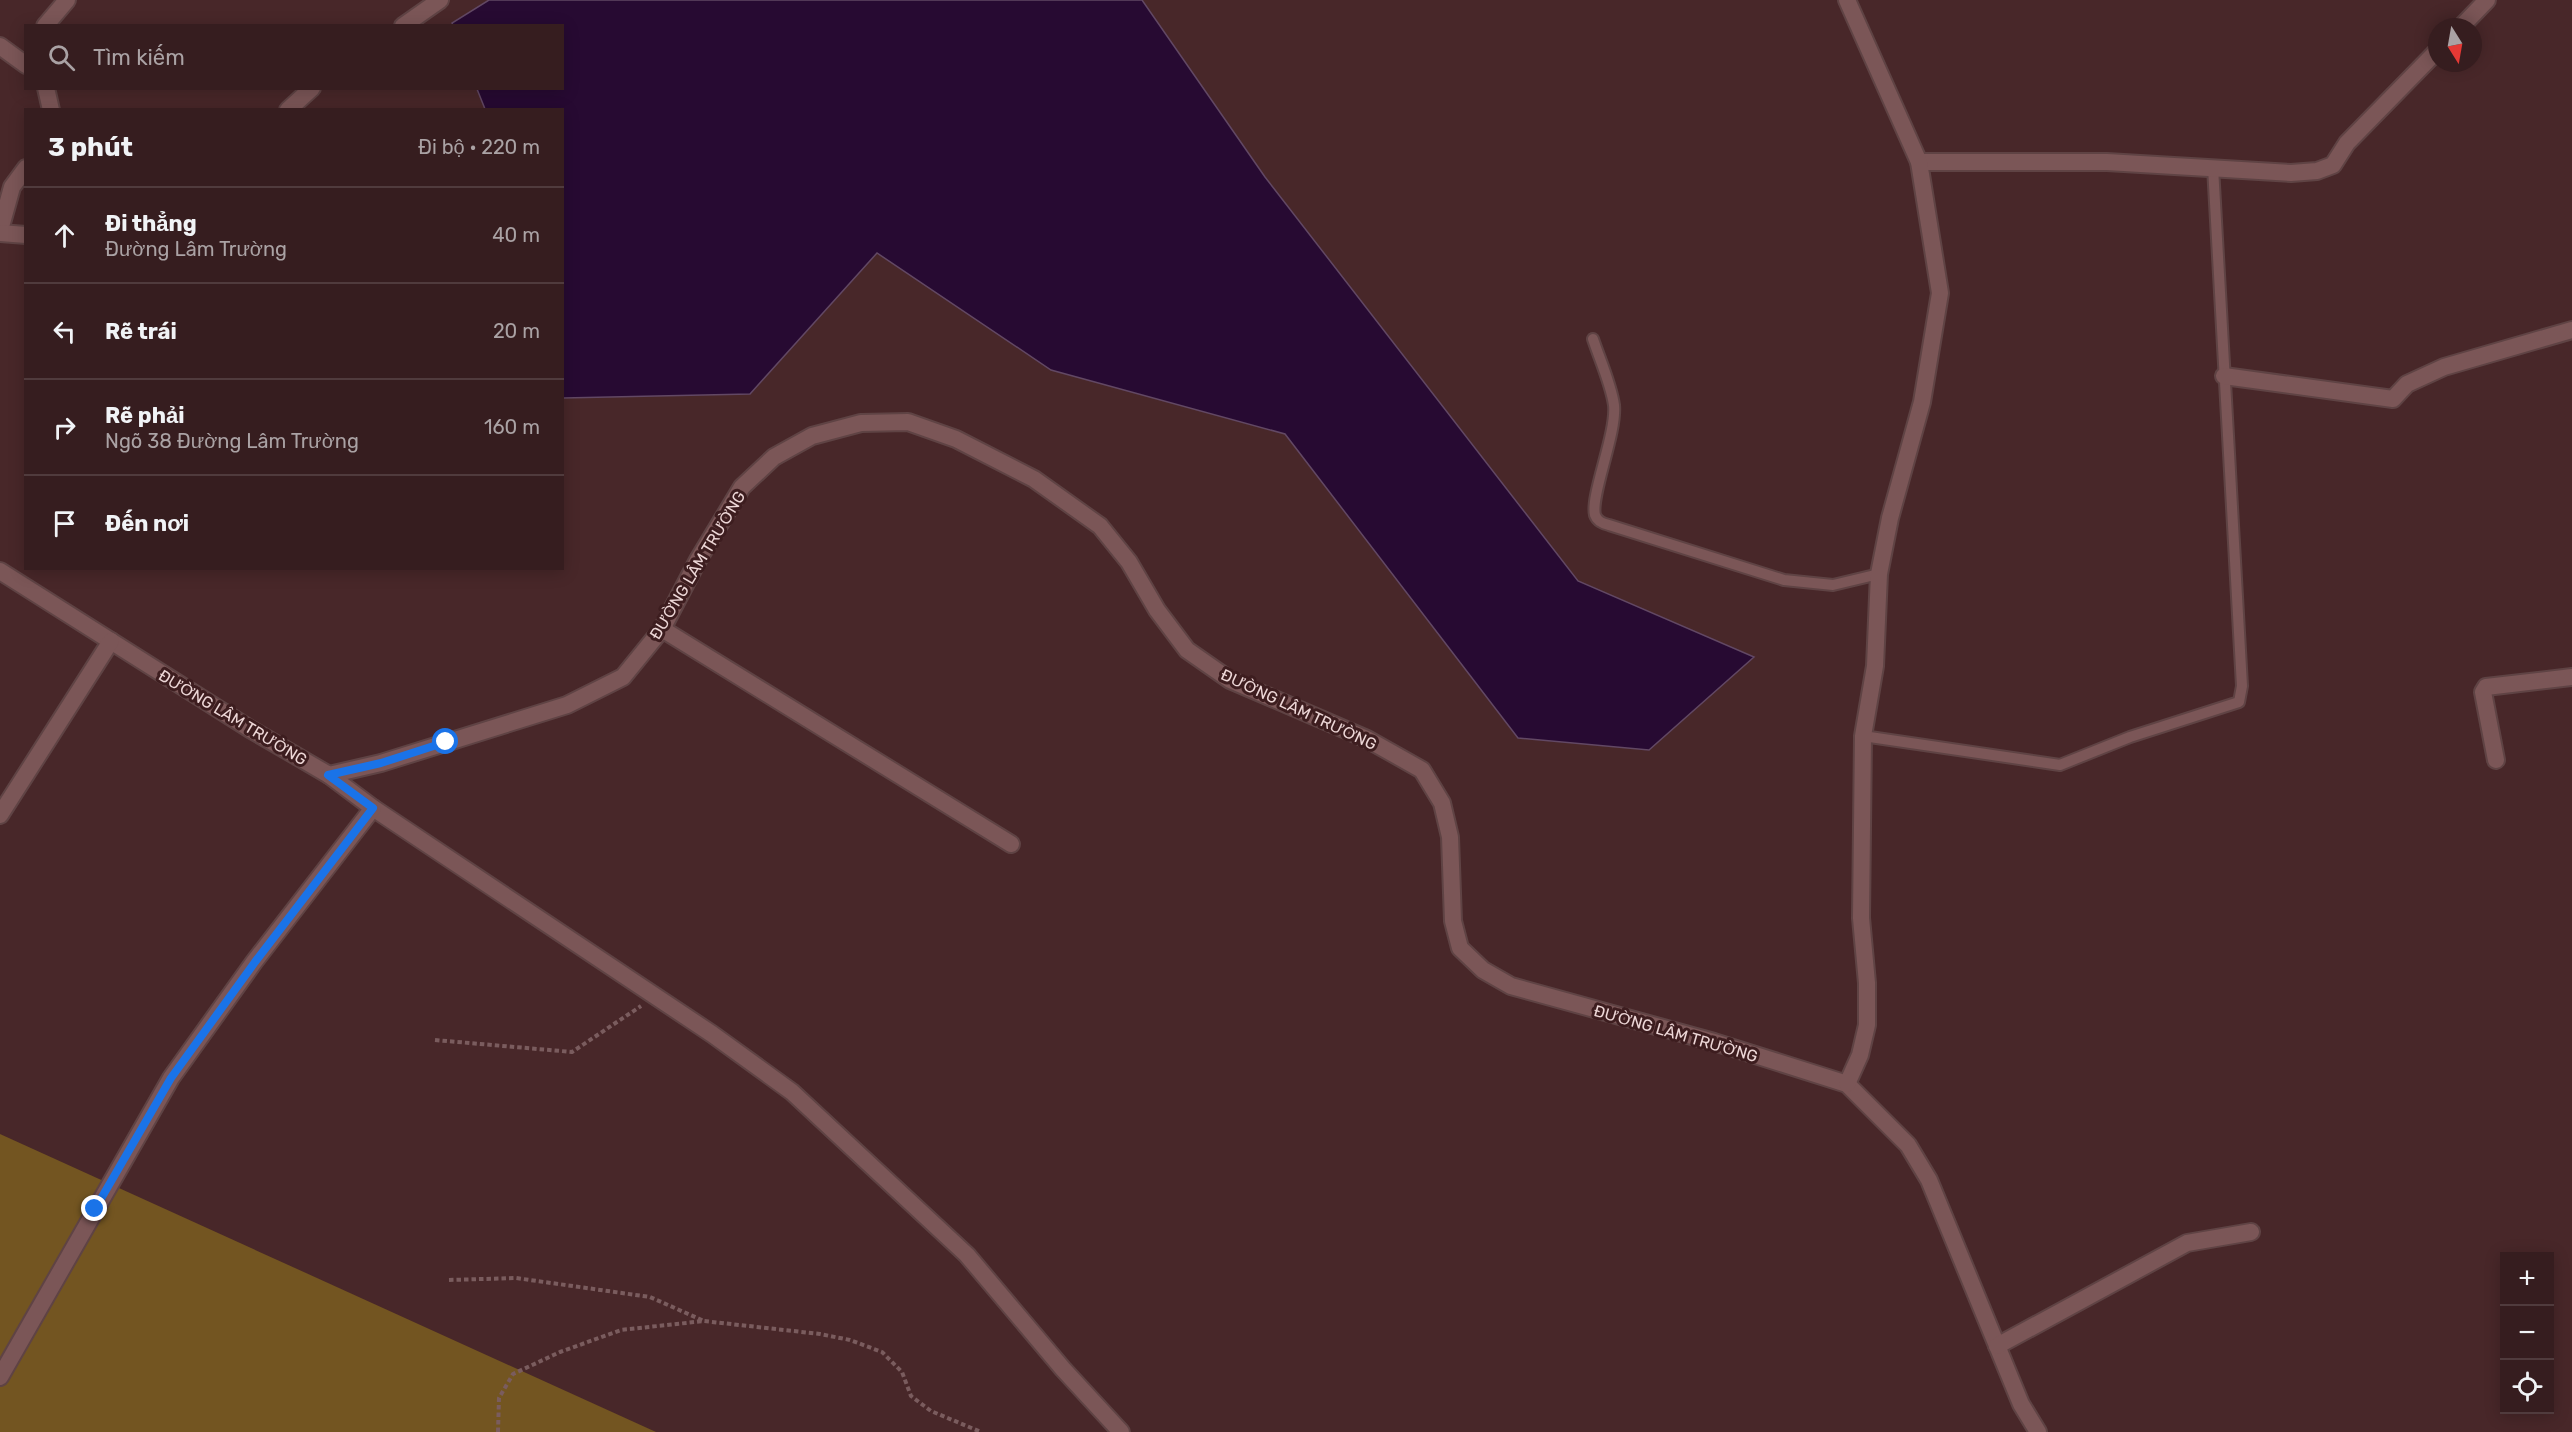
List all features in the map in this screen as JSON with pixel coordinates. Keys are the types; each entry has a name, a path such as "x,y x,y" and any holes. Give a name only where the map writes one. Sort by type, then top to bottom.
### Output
{"street":[{"path":"47,24 67,0"},
{"path":"406,24 440,0"},
{"path":"1847,0 1919,162 1940,293 1922,402 1890,518 1879,574 1875,666 1863,736 1861,918 1867,983 1867,1025 1860,1054 1847,1084"},
{"path":"2470,18 2487,0"},
{"path":"0,46 23,58"},
{"path":"1919,162 2107,162 2291,172 2317,171 2334,165 2347,143 2428,60"},
{"path":"46,90 51,108"},
{"path":"290,108 310,90"},
{"path":"24,171 12,187 0,232 24,235"},
{"path":"2224,376 2393,399 2407,384 2444,367 2572,330"},
{"name":"ĐƯỜNG LÂM TRƯỜNG","path":"0,571 328,775 381,763 567,705 623,677 662,630 698,560 742,487 774,457 812,436 861,423 908,422 956,439 1034,479 1100,526 1129,562 1158,610 1187,650 1230,680 1367,739 1422,770 1442,803 1450,837 1453,921 1460,948 1483,970 1512,986 1714,1042 1847,1084 1908,1145 1929,1180 1953,1233 2021,1404 2038,1432"},
{"path":"662,630 1011,844"},
{"path":"0,815 111,641"},
{"path":"2496,760 2483,692 2486,687 2572,678"},
{"path":"328,775 373,808 712,1034 792,1092 968,1255 1063,1368 1121,1432"},
{"path":"0,1377 171,1078 255,962 373,808"},
{"path":"1997,1346 2187,1243 2251,1232"}],"lane":[{"path":"1863,736 2060,765 2130,737 2239,702 2242,686 2213,167"},
{"path":"1593,339 1614,406 1608,448 1594,513 1598,519 1609,525 1784,579 1833,585 1879,574"}],"path":[{"path":"435,1040 572,1052 622,1021 653,996"},
{"path":"449,1280 516,1278 651,1297 704,1321"},
{"path":"498,1432 499,1398 513,1374 560,1352 621,1330 704,1321 820,1334 850,1340 882,1352 902,1372 911,1396 931,1411 981,1432"}],"shaded area":[{"path":"489,0 1142,0 1265,177 1578,581 1754,657 1649,750 1518,738 1285,434 1051,370 877,253 750,394 564,398 564,108 485,108 477,90 564,90 564,24 452,23"},
{"path":"0,1134 656,1432 0,1432"}],"route":[{"path":"95,1209 171,1078 255,962 373,808 328,775 381,763 446,742"}]}
